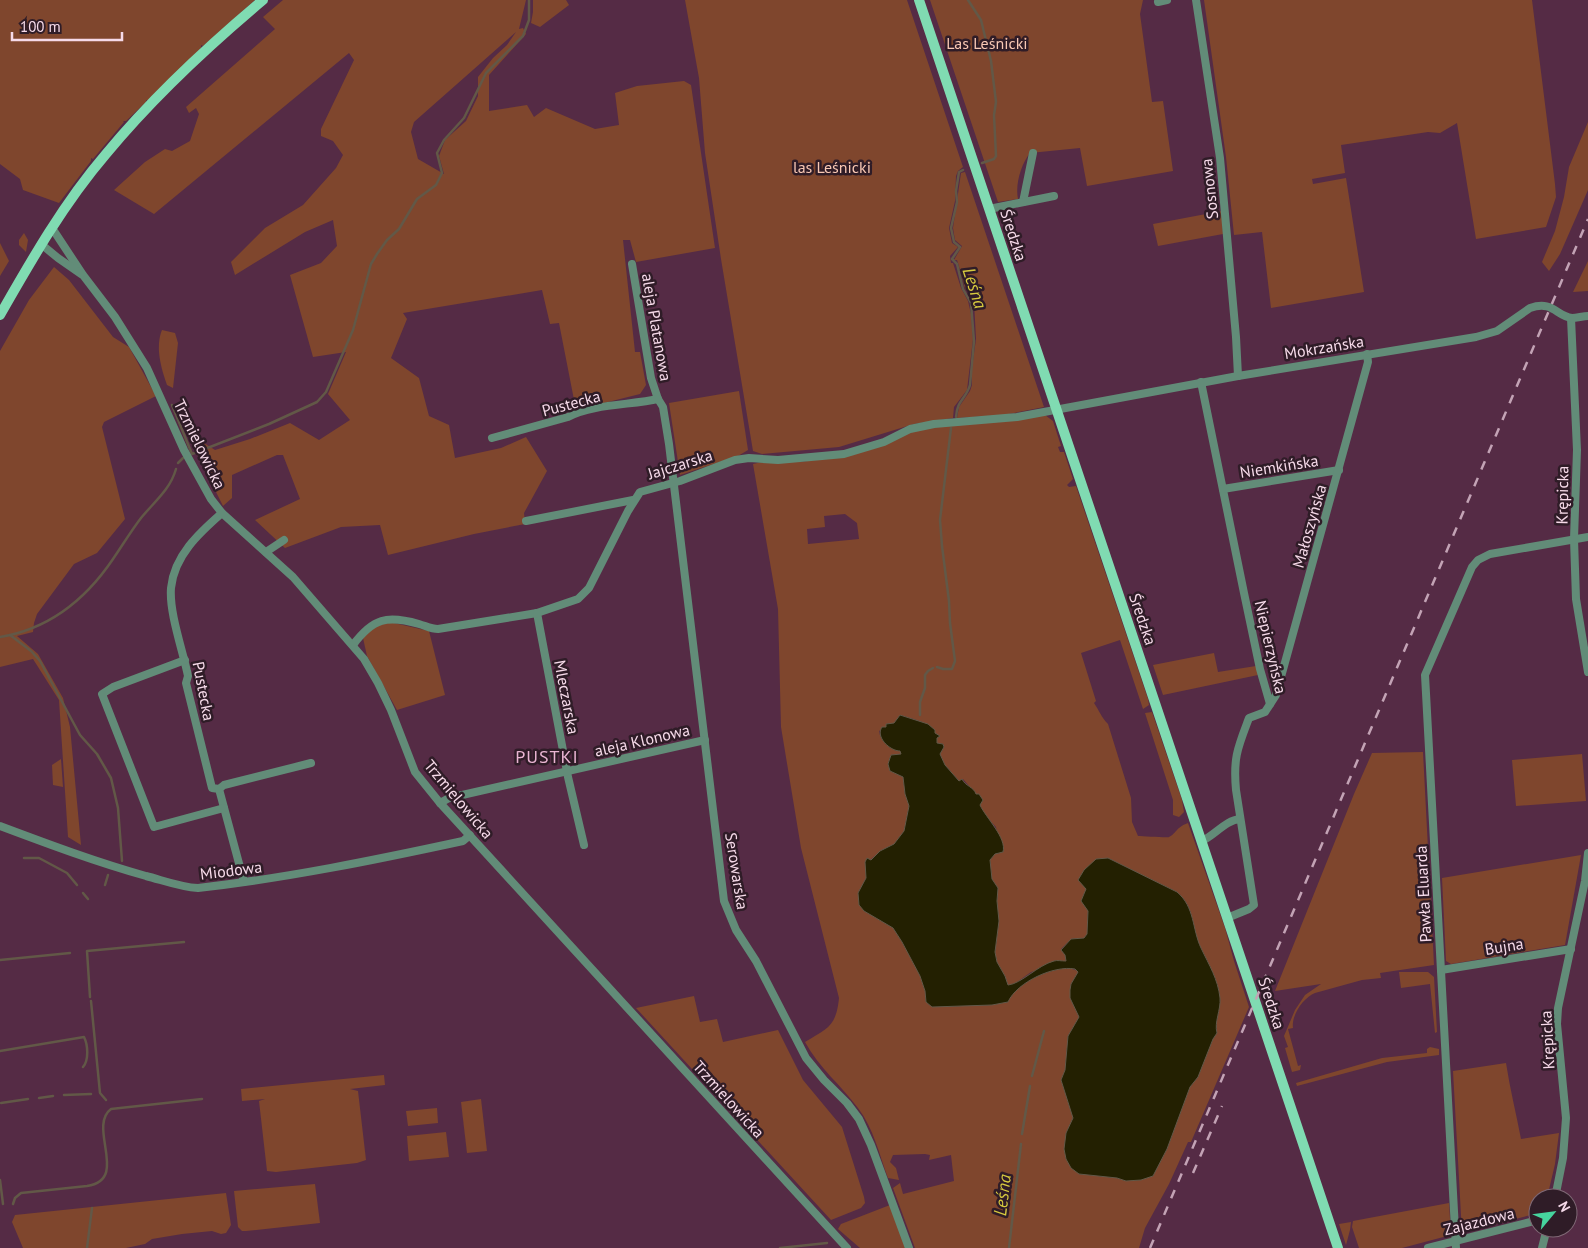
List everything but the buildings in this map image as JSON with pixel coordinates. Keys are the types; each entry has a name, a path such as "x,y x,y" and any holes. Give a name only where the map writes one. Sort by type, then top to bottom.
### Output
{"main road":[{"path":"0,315 52,228 105,154 132,124 214,42 263,0"},
{"name":"Średzka","path":"919,0 1338,1248"}],"street":[{"path":"1158,2 1167,0"},
{"name":"Sosnowa","path":"1196,0 1220,158 1238,376"},
{"path":"1023,202 1033,153"},
{"path":"989,209 1054,196"},
{"name":"Trzmielowicka","path":"52,228 83,275 115,317 147,368 184,450 211,498 222,513 293,577 364,659 378,682 415,772 440,803 847,1248"},
{"name":"Trzmielowicka","path":"42,244 58,258 83,275"},
{"name":"aleja Platanowa","path":"632,264 651,378 663,408 675,482"},
{"name":"Mokrzańska","path":"1056,409 1201,382 1460,340 1498,331 1530,308 1536,306 1551,308 1571,318"},
{"path":"1571,318 1588,316"},
{"name":"Krępicka","path":"1571,318 1577,450 1574,539 1576,599 1588,672"},
{"name":"Małoszyńska","path":"1270,704 1276,695 1339,470 1368,362 1367,354"},
{"name":"Niepierzyńska","path":"1201,382 1260,669 1270,704 1265,712 1249,718 1235,754 1234,774 1254,905 1228,918"},
{"name":"Pustecka","path":"492,438 575,414 658,399"},
{"name":"Jajczarska","path":"353,645 370,625 391,618 430,629 438,629 537,613 578,599 589,588 634,500 645,489 675,482 735,460 749,458 795,459 844,454 884,442 910,430 934,424 1017,417 1056,409"},
{"name":"Niemkińska","path":"1223,489 1339,470"},
{"name":"Serowarska","path":"675,482 724,902 730,917 756,961 806,1058 859,1119 871,1145 909,1248"},
{"path":"526,521 634,500"},
{"name":"Pustecka","path":"222,513 187,548 180,560 171,588 172,608 188,676 186,683 212,788 219,789 244,882"},
{"path":"1574,539 1588,537"},
{"name":"Pawła Eluarda","path":"1456,1245 1425,675 1472,567 1478,560 1487,554 1574,539"},
{"path":"266,552 284,540"},
{"name":"Mleczarska","path":"537,613 584,845"},
{"path":"184,660 113,687 102,694 154,827 224,808"},
{"name":"aleja Klonowa","path":"440,803 449,798 706,740"},
{"path":"219,789 224,785 311,763"},
{"path":"1202,841 1234,820 1240,819"},
{"name":"Miodowa","path":"0,826 80,856 190,888 299,874 373,860 463,841 470,835"},
{"name":"Krępicka","path":"1557,1188 1563,1158 1566,1118 1558,1008 1585,881 1588,853"},
{"name":"Bujna","path":"1441,970 1571,949"},
{"name":"Zajazdowa","path":"1428,1248 1456,1245 1528,1223"}],"green space":[{"path":"0,0 255,0 203,46 201,45 201,48 148,101 146,100 126,121 123,121 93,159 91,158 91,161 59,203 23,190 20,179 0,164"},
{"path":"283,0 526,0 519,29 523,28 526,34 489,75 489,111 527,105 534,117 546,108 595,129 619,125 615,93 637,86 684,81 691,85 715,248 636,262 630,240 623,240 635,352 640,352 646,385 640,394 576,410 559,323 550,324 542,290 403,313 407,319 391,358 419,378 429,416 449,425 455,458 501,448 526,437 547,471 524,513 525,524 474,534 388,555 380,525 341,527 285,548 255,520 300,499 283,455 277,455 232,475 232,498 223,506 197,454 190,434 215,450 250,439 290,423 319,440 350,420 328,394 346,352 313,357 290,275 321,263 337,246 333,220 305,232 235,275 231,262 265,228 303,205 336,168 343,155 333,141 321,136 321,129 354,60 349,53 154,214 114,190 145,162 165,149 172,151 190,141 199,114 196,108 189,113 186,107 275,29 263,17","holes":["516,32 507,45 493,58 478,77 478,96 466,121 445,140 439,156 444,174 418,159 411,132 414,122"]},
{"path":"533,0 566,0 569,5 540,27 531,23"},
{"name":"las Leśnicki","path":"685,0 907,0 963,167 956,176 955,201 949,228 952,243 958,247 950,256 961,288 968,301 973,339 967,390 954,407 953,418 914,424 839,447 762,454 753,451 705,153 699,78"},
{"name":"Las Leśnicki","path":"930,0 1143,0 1140,14 1152,102 1163,101 1173,171 1087,186 1080,148 1030,153 1019,175 1018,199 998,202"},
{"path":"1204,0 1532,0 1556,197 1546,227 1476,239 1457,123 1440,133 1428,132 1341,145 1345,173 1312,179 1313,184 1346,178 1364,292 1271,308 1262,232 1234,235 1226,157"},
{"path":"1588,122 1588,190 1560,254 1549,271 1542,262 1555,231 1564,197 1569,167"},
{"path":"965,172 1044,407 1004,415 957,418 959,407 972,385 976,339 974,301 965,288 957,260 954,260 962,246 955,240 953,228 961,173"},
{"path":"1222,211 1223,234 1158,246 1153,224"},
{"path":"24,233 28,240 26,252 19,245 19,240"},
{"path":"0,243 9,261 0,276"},
{"path":"1588,261 1588,291 1573,292"},
{"path":"54,267 69,280 113,337 129,347 156,396 104,422 102,427 125,519 97,553 74,564 37,614 33,632 17,636 38,654 63,698 70,727 81,845 68,837 59,700 33,659 0,667 0,351 29,300"},
{"path":"162,330 175,333 178,343 173,388 167,385 161,365 159,343"},
{"path":"739,391 748,450 738,456 680,475 669,403"},
{"path":"1045,415 1053,421 1061,446 1058,447 1060,452 1064,452 1073,479 1067,485 1069,487 1076,486 1148,699 1149,705 1143,709 1120,640 1081,653 1096,701 1094,703 1108,724 1131,798 1132,822 1138,836 1164,837 1169,837 1188,823 1225,928 1249,1007 1191,1142 1188,1142 1169,1184 1145,1228 1139,1248 915,1248 893,1188 900,1183 903,1194 954,1181 951,1155 929,1160 930,1155 925,1154 893,1155 890,1162 896,1168 899,1180 888,1178 864,1116 823,1068 805,1042 825,1030 833,1021 838,1008 839,998 801,848 781,727 778,609 753,464 766,461 800,462 846,456 912,431 934,426","holes":["845,514 857,523 859,539 808,544 807,529 825,527 824,516","900,715 929,726 937,743 943,744 944,747 940,754 945,765 959,781 963,779 976,794 983,813 996,827 1000,853 995,854 990,860 992,879 998,888 999,921 995,952 997,962 1008,985 1013,985 1031,972 1066,961 1061,949 1071,939 1084,938 1087,934 1088,911 1083,895 1108,858 1177,892 1187,904 1198,941 1213,972 1219,991 1220,1002 1216,1025 1217,1033 1198,1077 1190,1087 1167,1149 1153,1176 1126,1181 1117,1178 1079,1174 1066,1133 1073,1118 1061,1080 1065,1070 1068,1036 1079,1017 1070,998 1071,984 1078,972 1063,968 1043,974 1023,984 1010,996 1007,1002 992,1005 932,1007 926,1002 920,976 893,928 864,911 858,893 866,878 867,859 870,860 880,851 894,844 904,831 909,806 903,777 890,771 888,764 891,755 901,754 900,751 884,741 879,731 886,727 887,724 894,723"]},
{"path":"385,623 394,623 429,631 445,695 397,710 367,656 363,638 373,627"},
{"path":"1214,653 1218,672 1256,666 1258,675 1163,695 1153,665"},
{"path":"1152,712 1182,800 1184,812 1179,817 1173,815 1173,800 1145,713"},
{"path":"1423,752 1434,965 1380,973 1381,978 1362,980 1315,993 1307,998 1296,1012 1293,1028 1288,1029 1298,1066 1301,1065 1300,1070 1292,1072 1285,1048 1288,1047 1284,1036 1295,1010 1305,995 1321,984 1275,991 1354,794 1372,753"},
{"path":"1582,754 1586,801 1516,806 1512,760"},
{"path":"61,759 63,787 53,785 52,765"},
{"path":"1581,855 1565,945 1451,964 1446,961 1442,878"},
{"path":"1399,972 1428,972 1434,977 1437,1032 1435,1033 1430,984 1401,988"},
{"path":"694,996 700,1022 717,1019 723,1042 778,1030 803,1080 842,1127 864,1197 865,1203 861,1208 831,1220 636,1008"},
{"path":"1430,1047 1439,1049 1439,1055 1387,1062 1297,1086 1296,1083 1382,1058 1427,1053 1427,1049"},
{"path":"1506,1063 1521,1139 1559,1133 1549,1188 1528,1188 1528,1216 1462,1233 1453,1071"},
{"path":"384,1075 385,1085 350,1089 358,1091 366,1160 357,1163 276,1172 267,1171 259,1101 265,1099 242,1101 241,1089"},
{"path":"481,1099 487,1151 467,1153 461,1102"},
{"path":"437,1108 438,1123 408,1126 406,1111"},
{"path":"446,1132 449,1157 409,1161 407,1136"},
{"path":"315,1184 320,1223 246,1231 242,1231 238,1227 234,1191"},
{"path":"226,1193 231,1225 226,1233 221,1234 212,1231 182,1234 152,1239 145,1244 126,1248 23,1248 12,1222 15,1215"},
{"path":"1449,1203 1451,1235 1402,1248 1359,1248 1352,1227 1353,1221"},
{"path":"890,1205 906,1248 860,1248 838,1229 841,1224"},
{"path":"1351,1222 1350,1230 1346,1245 1339,1224"}],"shaded area":[{"path":"900,715 928,724 940,736 937,738 937,743 943,744 944,747 940,754 945,765 959,781 962,779 976,794 979,794 983,800 980,805 1002,841 1003,852 995,854 990,860 992,879 998,888 999,921 995,952 997,962 1008,985 1013,984 1048,963 1066,961 1065,955 1061,950 1071,939 1084,938 1087,934 1088,911 1081,901 1086,889 1078,880 1084,870 1096,859 1108,858 1177,892 1187,904 1198,941 1213,972 1219,991 1220,1002 1216,1025 1217,1033 1198,1077 1190,1087 1167,1149 1153,1176 1141,1180 1126,1181 1117,1178 1079,1174 1071,1168 1066,1159 1064,1149 1066,1133 1073,1118 1061,1080 1065,1070 1068,1036 1079,1017 1070,998 1071,984 1078,972 1075,969 1066,968 1037,976 1019,988 1008,1002 992,1005 932,1007 926,1002 920,976 893,928 864,911 859,905 858,893 866,878 865,862 867,858 871,860 880,851 894,844 904,831 909,806 903,777 890,771 888,764 891,755 901,754 900,751 888,746 880,735 882,727 886,727 886,724 894,723"}],"waterway":[{"path":"172,405 192,454 269,424 317,402 326,392 353,330 371,264 387,240 399,229 417,199 436,185 442,173 437,153 444,140 464,118 486,73 523,36 529,20 529,0"},
{"name":"Leśna","path":"968,0 981,20 991,61 996,102 994,115 996,156 994,159 982,163"},
{"name":"Leśna","path":"956,417 958,407 970,385 974,341 971,303 963,289 957,264 952,259 960,247 954,242 951,228 957,202 956,191 959,172 963,170"},
{"name":"Leśna","path":"937,667 952,669 955,661 940,520 951,428"},
{"path":"178,463 183,458"},
{"path":"0,637 35,627 50,619 65,610 91,587 141,518 166,490 176,469"},
{"path":"10,635 31,651 40,661 80,735 97,754 111,778 118,808 122,861"},
{"name":"Leśna","path":"920,715 920,702 925,688 925,675 933,668"},
{"path":"24,858 39,858 67,873 77,885"},
{"path":"105,885 108,875"},
{"path":"83,893 88,899"},
{"path":"90,997 87,951 184,942"},
{"path":"0,960 70,953"},
{"path":"91,1001 100,1093 106,1100"},
{"name":"Leśna","path":"1032,1076 1044,1031"},
{"path":"0,1051 84,1037 87,1052 83,1067"},
{"name":"Leśna","path":"1022,1134 1030,1086"},
{"path":"64,1095 91,1094"},
{"path":"39,1098 53,1096"},
{"path":"1,1103 28,1099"},
{"path":"13,1204 15,1198 21,1193 87,1186 99,1182 106,1174 107,1164 103,1128 105,1117 111,1109 202,1099"},
{"name":"Leśna","path":"1009,1248 1021,1144"},
{"path":"0,1180 3,1204"},
{"path":"87,1248 92,1208"},
{"path":"780,1248 827,1243"}],"railway":[{"path":"1150,1248 1588,219"},
{"path":"1193,1173 1222,1106"}],"district":[{"name":"PUSTKI","path":"547,756"}]}
